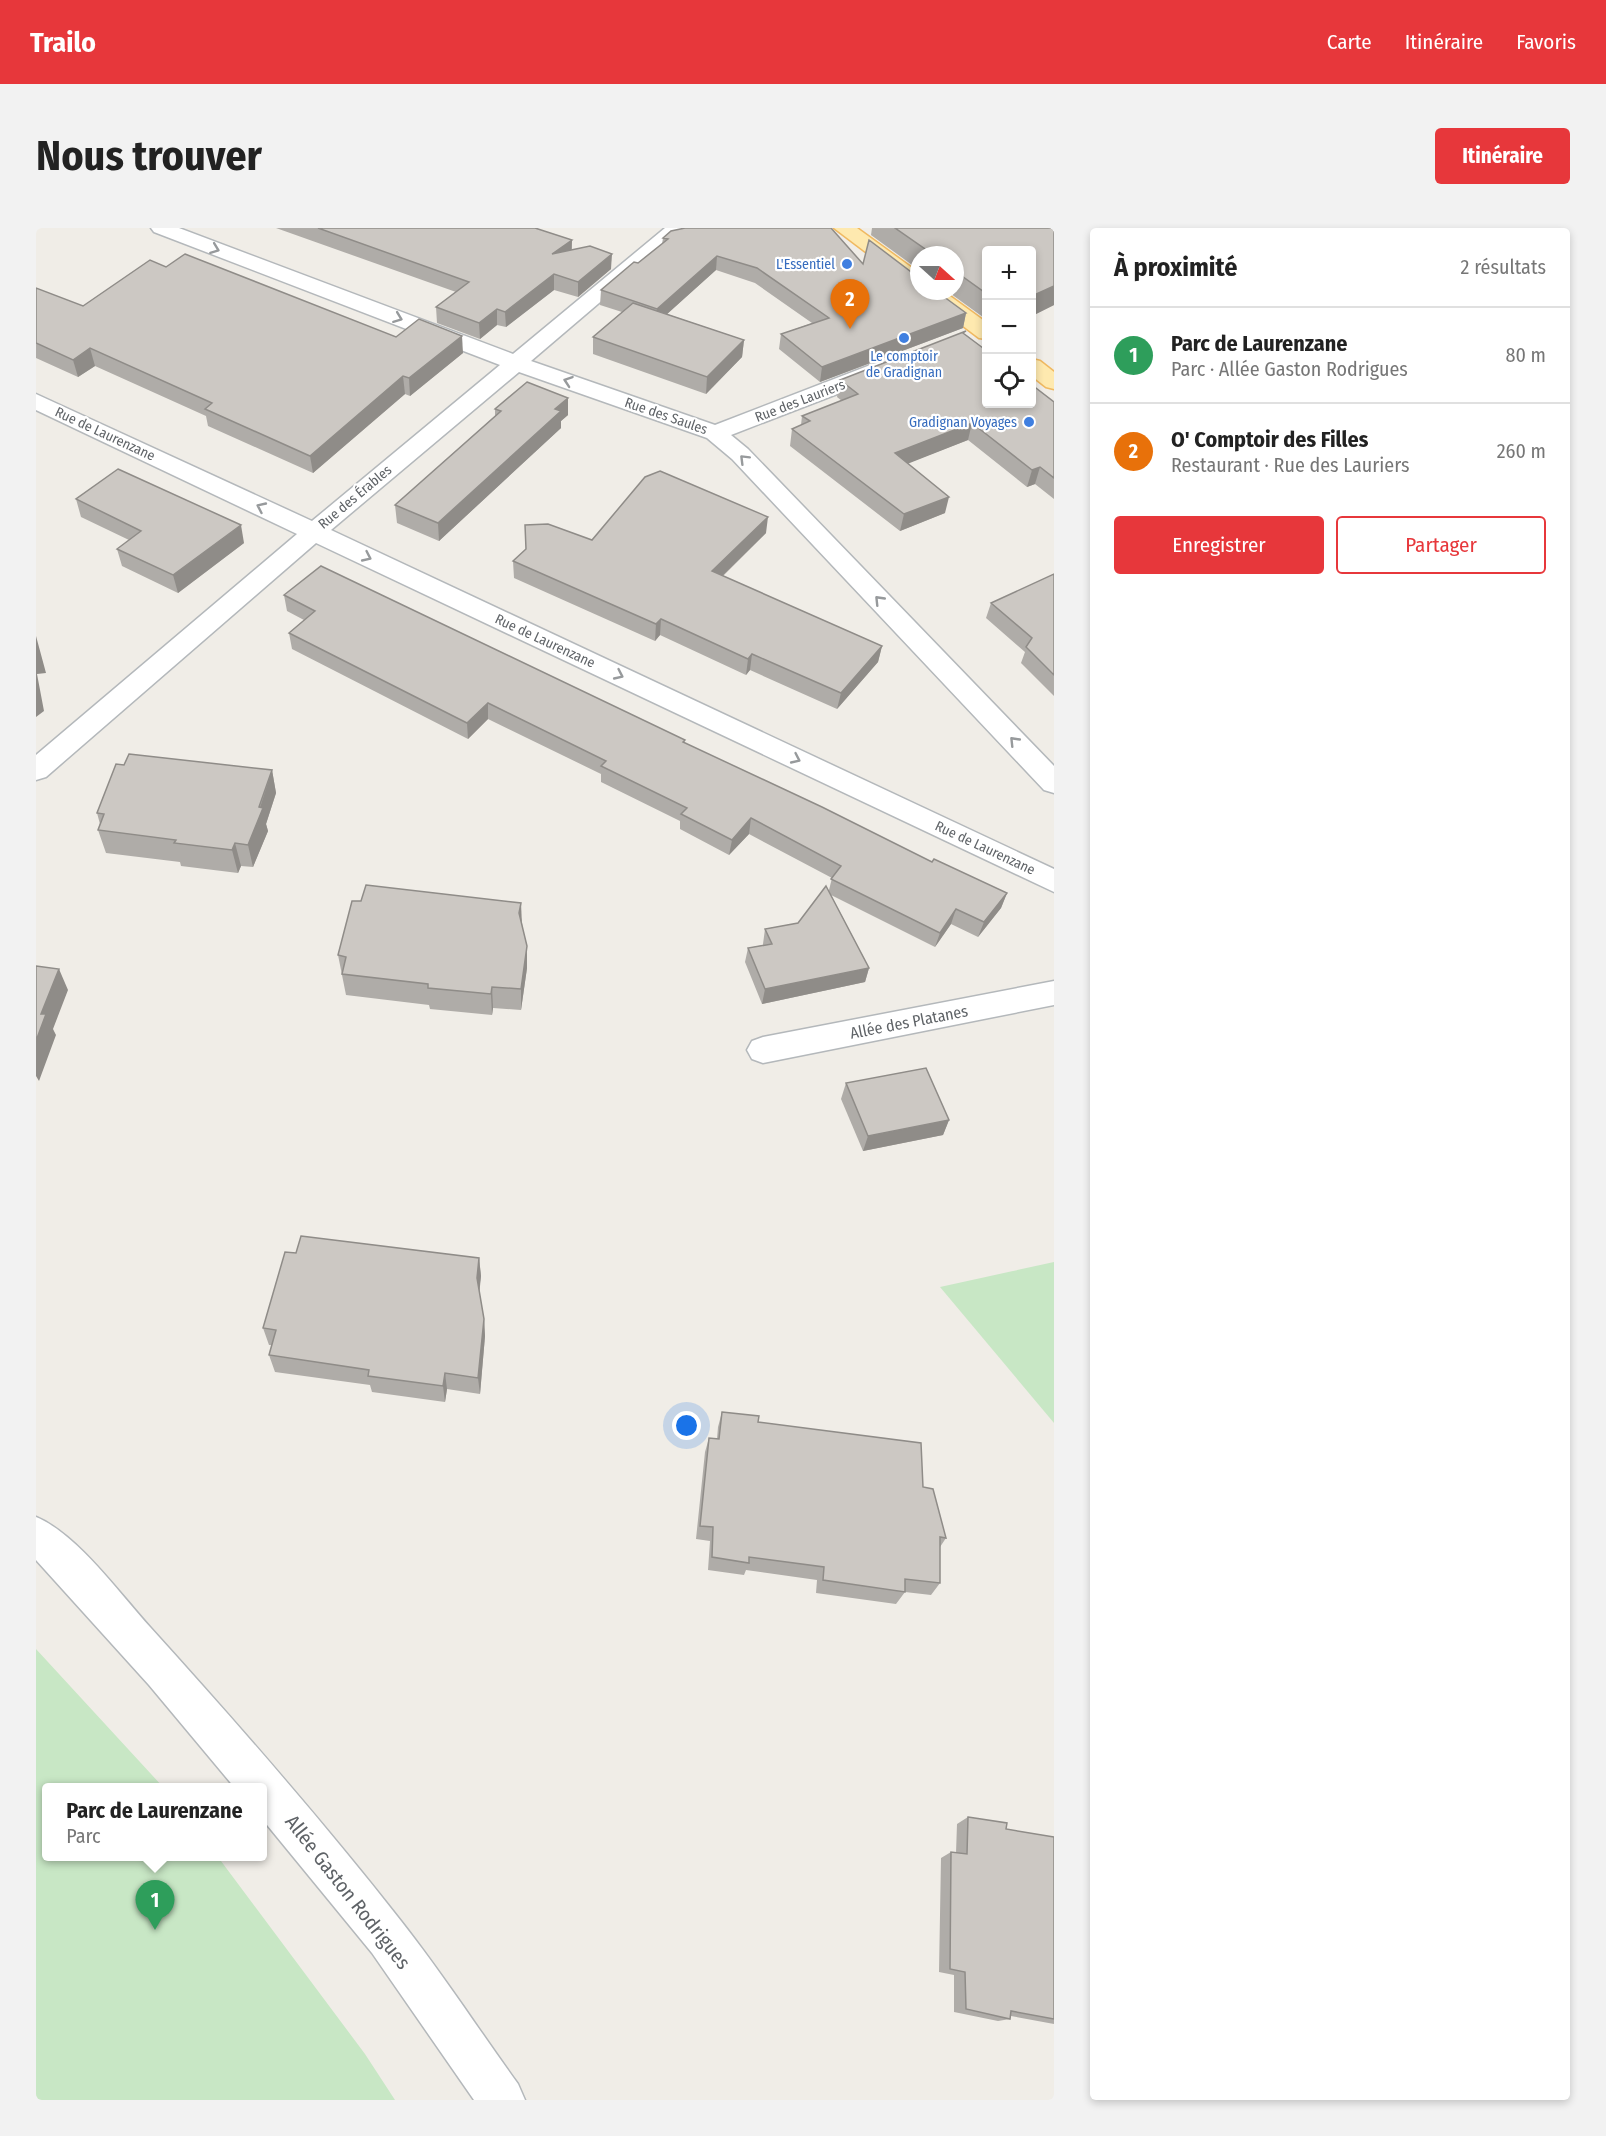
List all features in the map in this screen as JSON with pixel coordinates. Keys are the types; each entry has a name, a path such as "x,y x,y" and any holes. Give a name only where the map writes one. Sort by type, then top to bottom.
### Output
{"main road":[{"path":"844,228 910,277"},
{"path":"941,300 982,330"},
{"path":"1036,369 1054,382"}],"street":[{"name":"Rue des Saules","path":"161,228 516,363 715,434 740,454 1054,783"},
{"name":"Rue des Érables","path":"36,770 314,532 676,228"},
{"path":"957,340 982,335"},
{"name":"Rue des Lauriers","path":"715,434 902,361"},
{"name":"Rue de Laurenzane","path":"36,401 1051,878"},
{"name":"Allée des Platanes","path":"763,1050 1054,993"},
{"name":"Allée Gaston Rodrigues","path":"36,1536 58,1554 187,1698 259,1783"},
{"name":"Allée Gaston Rodrigues","path":"267,1792 387,1938 502,2100"}],"green space":[{"path":"1054,1262 1054,1423 940,1287"},
{"path":"36,1649 159,1783 42,1783 42,1861 221,1861 365,2054 395,2100 36,2100"}],"building":[{"path":"318,228 535,228 572,240 552,254 590,246 612,254 578,282 554,274 505,312 497,309 479,323 436,307 469,282"},
{"path":"685,228 831,228 863,264 869,240 910,271 910,300 948,300 966,313 822,367 781,334 829,318 757,268 717,256 657,309 601,290 634,262 638,263 668,239 663,238 671,231"},
{"path":"895,228 1054,228 1054,286 1036,294 1036,246 982,246 982,290 964,277 964,246 921,246"},
{"path":"185,254 396,337 419,319 462,336 409,378 403,376 310,456 205,409 212,403 90,348 73,360 36,343 36,288 83,306 150,260 166,267"},
{"path":"633,303 744,340 707,377 593,337"},
{"path":"966,331 963,333 982,347 982,408 1036,408 1036,388 1054,402 1054,478 1040,467 1032,470 972,423 895,453 949,497 904,514 792,429 810,421 802,416 858,394 840,380"},
{"path":"527,382 568,398 555,409 561,411 438,523 395,505 501,411 495,409"},
{"path":"118,469 241,525 173,575 117,549 141,531 76,499"},
{"path":"660,471 768,517 712,571 882,646 841,693 752,654 748,659 661,619 656,624 513,561 526,549 525,525 548,524 592,540 645,477"},
{"path":"321,566 685,740 683,742 932,862 934,859 1007,893 984,922 956,909 940,933 831,879 841,866 751,818 732,840 681,814 687,808 601,766 606,761 488,703 467,723 289,633 315,611 284,595"},
{"path":"1054,574 1054,675 1026,647 1032,638 991,603"},
{"path":"129,754 272,770 259,807 263,808 248,845 235,843 232,850 98,830 104,814 97,813 116,764 124,765"},
{"path":"366,885 521,903 519,913 527,946 521,989 492,987 491,994 428,988 428,984 342,974 346,957 338,955 352,901 361,901"},
{"path":"826,886 869,968 765,989 748,948 772,944 765,929 798,923"},
{"path":"36,966 59,969 41,1014 46,1014 36,1041"},
{"path":"926,1068 949,1120 868,1136 846,1083"},
{"path":"301,1236 479,1258 477,1278 484,1319 478,1378 445,1373 443,1386 368,1376 369,1370 269,1355 276,1330 263,1328 285,1252 296,1253"},
{"path":"722,1412 759,1416 758,1422 921,1443 923,1487 933,1489 946,1538 940,1537 940,1583 905,1579 905,1592 823,1580 824,1567 749,1557 749,1563 712,1557 713,1527 700,1526 709,1438 719,1439"},
{"path":"968,1817 1007,1823 1006,1829 1054,1837 1054,2019 1011,2011 1010,2019 966,2009 965,1972 950,1969 951,1852 967,1854"}],"place":[{"name":"L'Essentiel","path":"847,264"},
{"name":"O' Comptoir des Filles","path":"850,329"},
{"name":"Le comptoir de Gradignan","path":"904,338"},
{"name":"Gradignan Voyages","path":"1029,422"},
{"name":"Parc de Laurenzane","path":"155,1930"}]}
